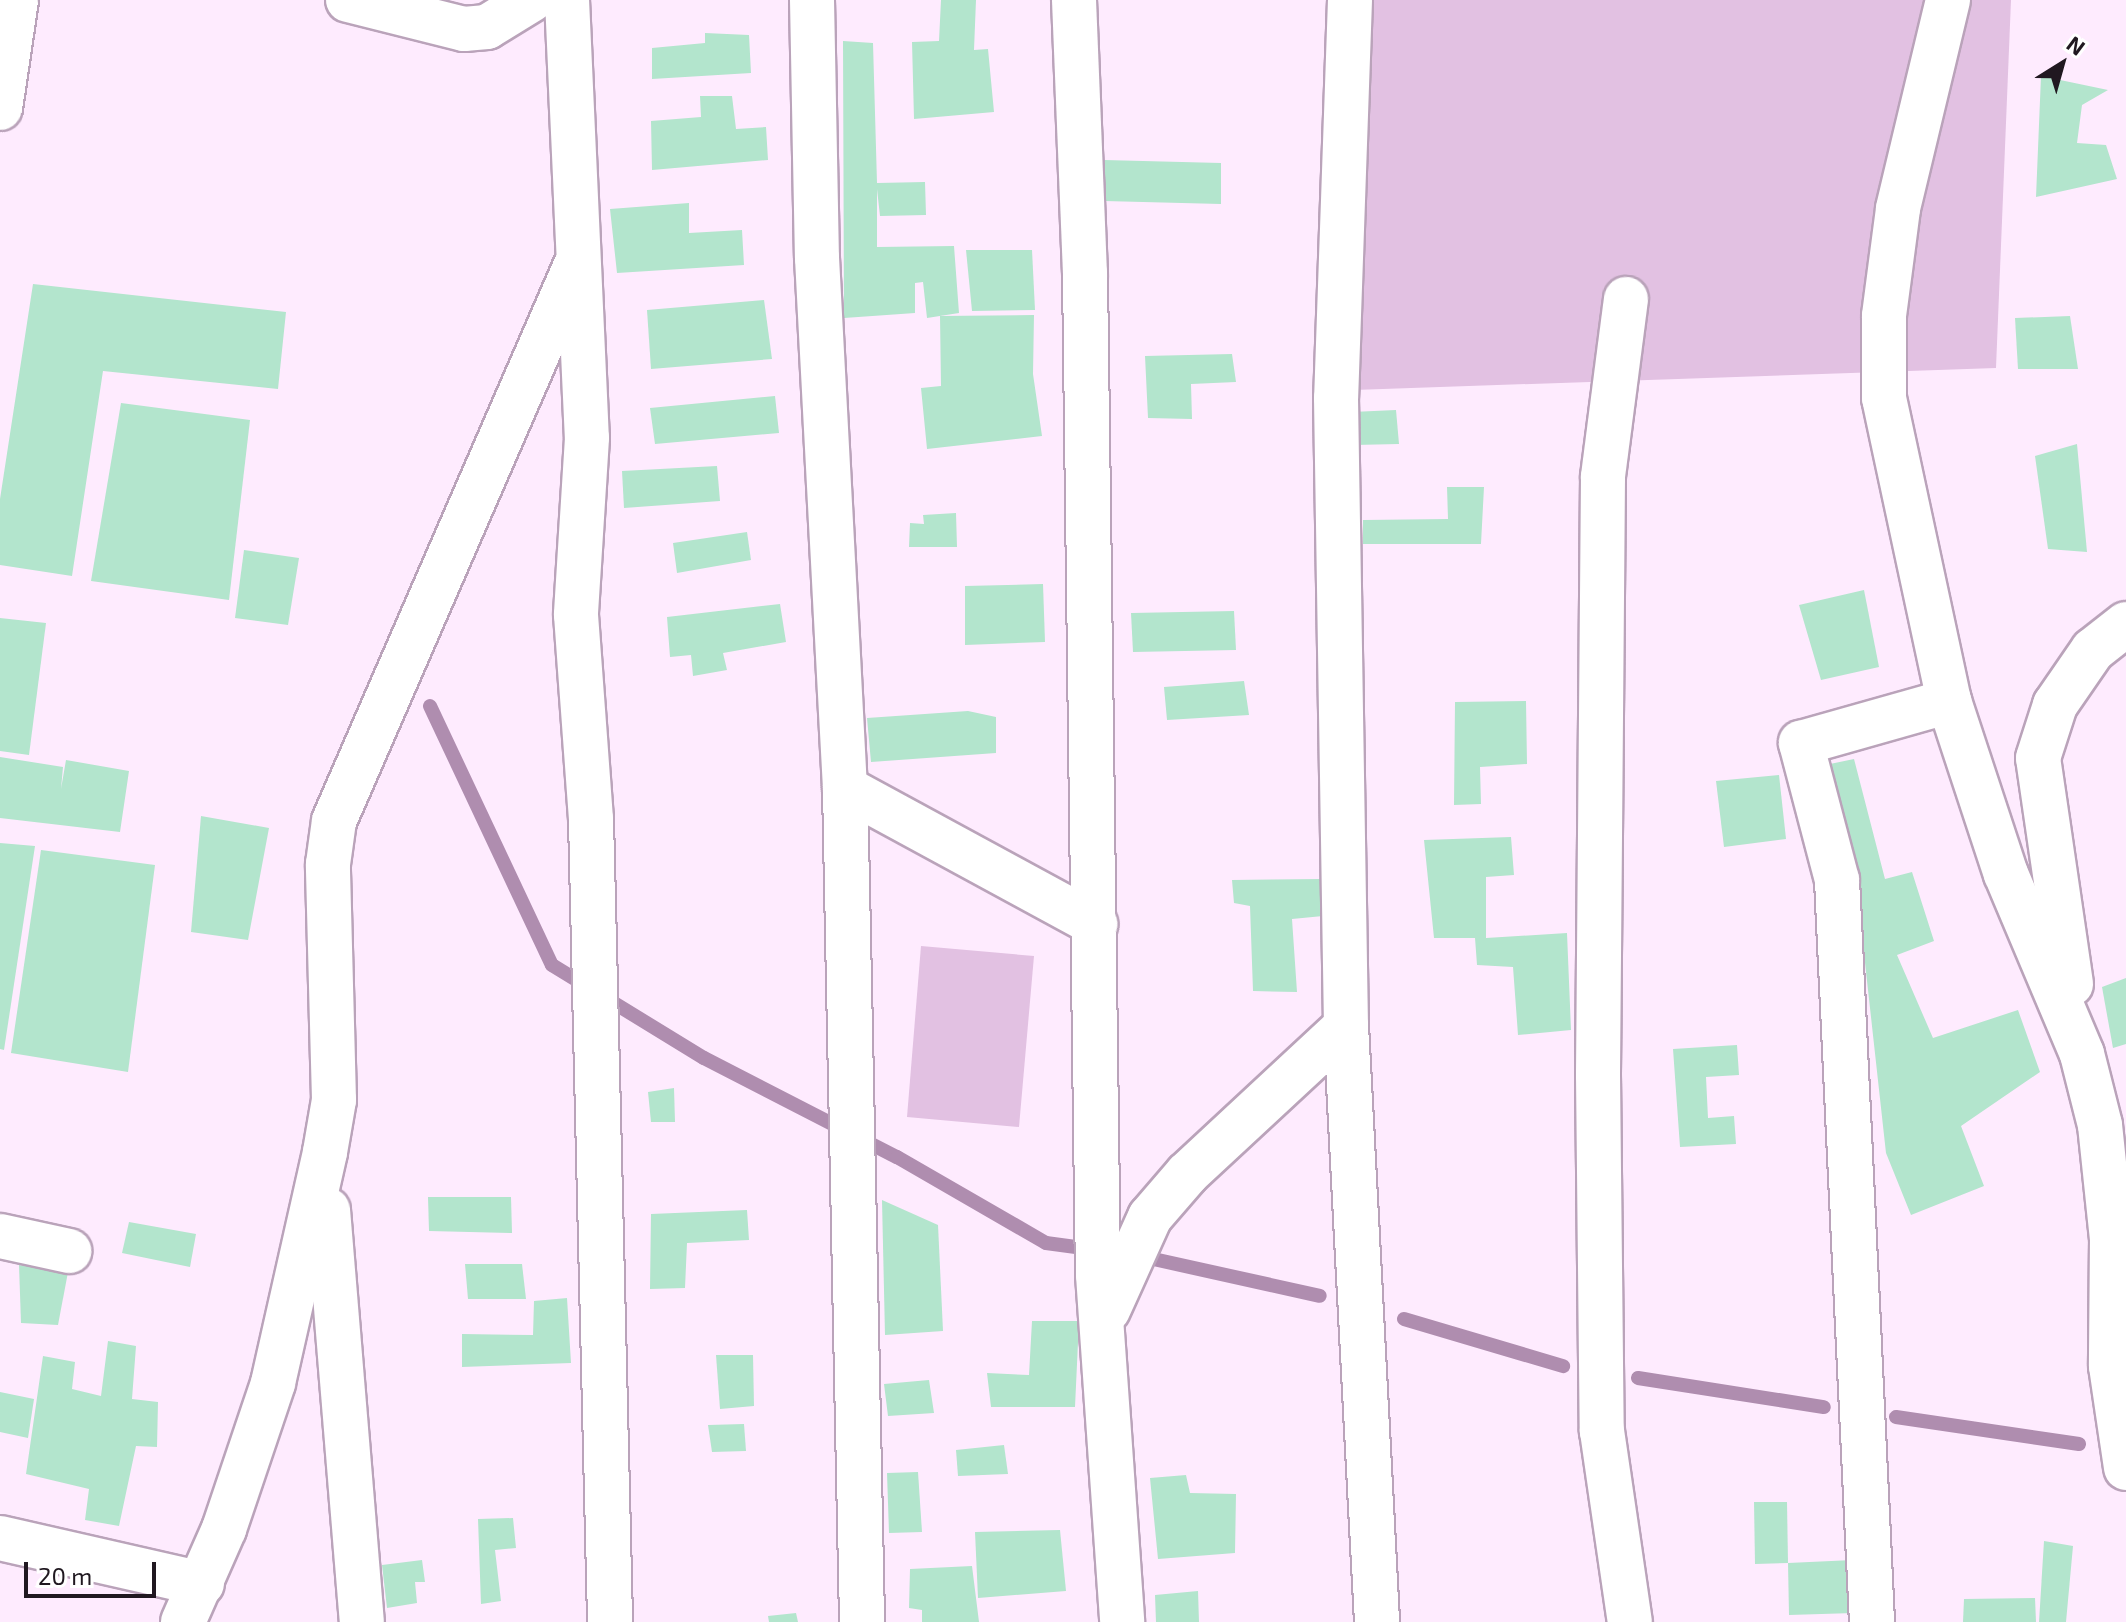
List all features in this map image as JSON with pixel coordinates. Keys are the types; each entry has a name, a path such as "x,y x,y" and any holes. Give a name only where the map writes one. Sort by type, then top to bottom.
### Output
{"street":[{"path":"0,108 16,0"},
{"path":"348,0 464,29 487,27 531,0"},
{"path":"567,0 587,438 576,615 591,819 610,1622"},
{"path":"812,0 817,258 845,788 862,1622"},
{"path":"1074,0 1103,1324 1122,1622"},
{"path":"1350,0 1336,398 1346,1026 1377,1622"},
{"path":"1948,0 1898,209 1884,343 1884,398 1949,701 2006,874 2082,1054"},
{"path":"0,1538 192,1603 273,1383 325,1152 334,1100 328,864 334,821 580,256"},
{"path":"1626,299 1603,477 1598,1075 1602,1431 1630,1622"},
{"path":"2125,1461 2111,1366 2112,1239 2100,1125 2082,1054 2038,758 2055,705 2093,650 2126,624"},
{"path":"1872,1622 1837,880 1801,743 1949,701"},
{"path":"845,788 1095,924"},
{"path":"1103,1324 1150,1217 1187,1174 1346,1026"},
{"path":"325,1152 362,1622"},
{"path":"0,1236 69,1251"}],"shaded area":[{"path":"1358,0 2011,0 1996,368 1354,390"},
{"path":"921,946 1034,956 1019,1127 907,1117"}],"building":[{"path":"941,0 976,0 974,50 988,49 994,112 914,119 912,42 939,41"},
{"path":"705,33 749,35 751,73 652,79 652,48 705,43"},
{"path":"843,41 873,43 877,183 925,182 926,215 880,216 877,189 877,247 954,246 959,313 927,318 923,282 915,283 915,313 844,318"},
{"path":"2041,76 2108,90 2082,105 2077,143 2106,145 2117,179 2036,197"},
{"path":"700,96 732,96 736,129 766,127 768,160 652,170 651,121 701,117"},
{"path":"1104,160 1221,163 1221,204 1104,201"},
{"path":"689,203 689,233 742,230 744,265 617,273 610,209"},
{"path":"966,250 1032,250 1035,310 972,311"},
{"path":"33,284 286,312 278,389 103,371 72,576 0,565 0,499"},
{"path":"764,300 772,359 651,369 647,310"},
{"path":"1034,315 1033,374 1042,436 927,449 921,388 941,386 940,316"},
{"path":"2070,316 2078,369 2018,369 2015,318"},
{"path":"1232,354 1236,382 1191,384 1192,419 1148,418 1145,356"},
{"path":"775,396 779,433 655,444 650,408"},
{"path":"121,403 250,420 229,600 91,581"},
{"path":"1396,410 1399,444 1354,445 1352,412"},
{"path":"2077,444 2087,552 2048,549 2035,456"},
{"path":"717,466 720,501 624,508 622,471"},
{"path":"1447,487 1484,487 1481,544 1363,544 1363,520 1448,519"},
{"path":"956,513 957,547 909,547 910,523 924,524 923,515"},
{"path":"747,532 751,560 677,573 673,543"},
{"path":"244,550 299,558 288,625 235,618"},
{"path":"1043,584 1045,642 965,645 965,586"},
{"path":"1864,590 1879,667 1821,680 1799,605"},
{"path":"780,604 786,642 723,653 727,670 693,676 691,655 670,657 667,617"},
{"path":"1234,611 1236,650 1133,652 1131,613"},
{"path":"0,618 46,623 29,755 0,751"},
{"path":"1244,681 1249,715 1167,720 1164,687"},
{"path":"1526,701 1527,764 1480,767 1481,804 1454,805 1455,702"},
{"path":"968,711 996,717 996,753 871,762 867,718"},
{"path":"0,757 63,767 61,789 66,760 129,771 120,832 0,818"},
{"path":"1854,759 1885,879 1912,872 1934,941 1897,955 1933,1038 2018,1010 2040,1072 1961,1126 1984,1186 1911,1215 1886,1153 1854,863 1830,764"},
{"path":"1779,775 1786,839 1724,847 1716,781"},
{"path":"201,816 269,828 248,940 191,932"},
{"path":"1511,837 1514,875 1486,877 1486,938 1567,933 1571,1030 1518,1035 1513,967 1477,965 1475,938 1434,938 1424,840"},
{"path":"0,843 35,846 4,1050 0,1049"},
{"path":"41,850 155,865 128,1072 11,1053"},
{"path":"1322,879 1323,916 1292,919 1297,992 1253,991 1250,906 1234,903 1232,880"},
{"path":"2126,978 2126,1044 2113,1048 2102,987"},
{"path":"1737,1045 1739,1075 1706,1077 1708,1118 1734,1116 1736,1144 1680,1147 1673,1049"},
{"path":"674,1088 675,1122 651,1122 648,1092"},
{"path":"428,1197 511,1197 512,1233 429,1231"},
{"path":"882,1200 938,1225 943,1331 885,1335"},
{"path":"747,1210 749,1240 687,1243 685,1288 650,1289 651,1214"},
{"path":"129,1222 196,1234 190,1267 122,1253"},
{"path":"465,1264 522,1264 526,1299 468,1299"},
{"path":"19,1265 68,1272 58,1325 21,1323"},
{"path":"567,1298 571,1363 462,1367 462,1334 533,1335 534,1301"},
{"path":"1032,1321 1079,1321 1075,1407 991,1407 987,1373 1029,1375"},
{"path":"108,1341 136,1346 132,1399 158,1402 157,1447 136,1446 119,1526 85,1520 89,1489 26,1474 43,1356 75,1362 72,1389 101,1396"},
{"path":"716,1355 753,1355 754,1406 720,1409"},
{"path":"929,1380 934,1413 888,1416 884,1384"},
{"path":"0,1392 34,1399 28,1438 0,1432"},
{"path":"744,1424 746,1451 712,1452 708,1425"},
{"path":"1004,1445 1008,1474 958,1476 956,1450"},
{"path":"918,1472 922,1532 889,1533 887,1473"},
{"path":"1186,1475 1190,1493 1236,1494 1235,1553 1158,1559 1150,1478"},
{"path":"1754,1502 1787,1502 1788,1563 1755,1564"},
{"path":"513,1518 516,1548 495,1550 501,1601 481,1604 478,1519"},
{"path":"1060,1530 1066,1591 978,1598 975,1532"},
{"path":"2044,1541 2073,1546 2066,1622 2039,1622"},
{"path":"422,1560 425,1582 415,1582 417,1603 387,1608 382,1565"},
{"path":"1853,1560 1854,1613 1789,1615 1788,1563"},
{"path":"972,1566 979,1622 922,1622 922,1610 909,1608 910,1569"},
{"path":"1198,1591 1199,1622 1156,1622 1155,1595"},
{"path":"2035,1598 2036,1622 1963,1622 1964,1599"},
{"path":"796,1613 798,1622 769,1622 768,1616"}],"waterway":[{"path":"430,706 552,965 704,1058 897,1157 1046,1243 1091,1249"},
{"path":"1140,1256 1320,1296"},
{"path":"1404,1319 1563,1366"},
{"path":"1638,1378 1824,1407"},
{"path":"1896,1417 2079,1444"}]}
